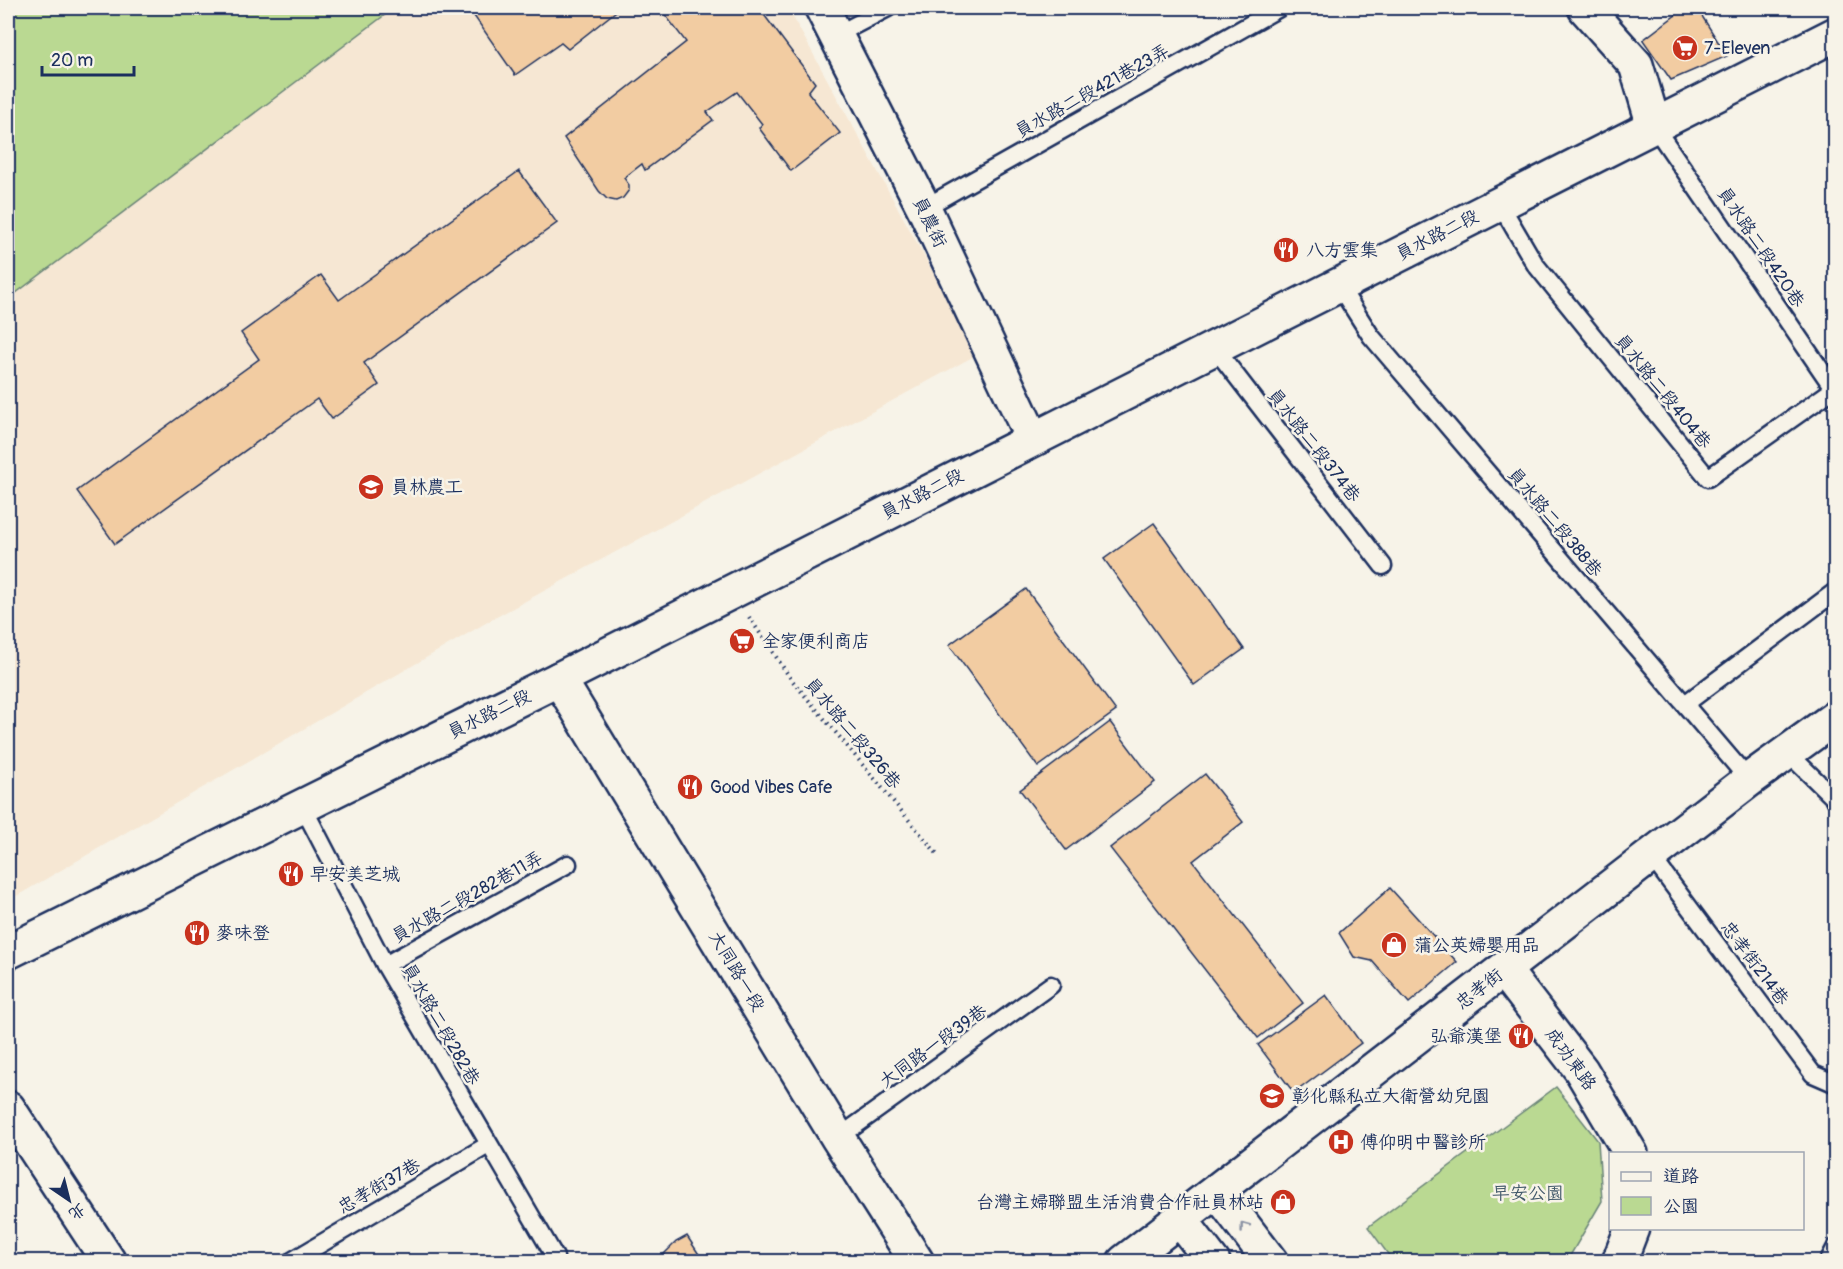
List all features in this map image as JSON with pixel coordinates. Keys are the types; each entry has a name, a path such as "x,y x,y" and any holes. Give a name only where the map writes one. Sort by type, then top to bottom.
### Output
{"street":[{"path":"1585,8 1636,65 1654,126"},
{"name":"員農街","path":"829,21 924,208 1032,438"},
{"name":"員水路二段","path":"8,952 559,679 1836,33"},
{"name":"大同路一段","path":"559,679 838,1138 917,1262"},
{"name":"忠孝街","path":"1124,1262 1749,780 1836,717"},
{"name":"成功東路","path":"1504,970 1581,1070 1630,1152"},
{"path":"8,1108 109,1262"},
{"path":"1217,1191 1270,1262"},
{"path":"1180,1219 1213,1262"},
{"path":"1619,1262 1631,1230"}],"lane":[{"path":"829,21 888,8"},
{"name":"員水路二段421巷23弄","path":"924,208 1279,8"},
{"name":"員水路二段420巷","path":"1654,126 1835,389"},
{"name":"員水路二段404巷","path":"1500,204 1535,264 1708,478 1835,389"},
{"name":"員水路二段388巷","path":"1338,284 1371,336 1749,780"},
{"name":"員水路二段374巷","path":"1214,347 1383,566"},
{"path":"1685,704 1836,591"},
{"path":"1787,752 1836,800"},
{"name":"員水路二段282巷","path":"302,805 385,965 555,1257"},
{"name":"忠孝街214巷","path":"1651,856 1813,1074 1836,1084"},
{"name":"員水路二段282巷11弄","path":"385,965 568,864"},
{"name":"大同路一段39巷","path":"838,1138 1051,985"},
{"name":"忠孝街37巷","path":"290,1262 488,1145"},
{"path":"1828,1262 1836,1247"}],"path":[{"name":"員水路二段326巷","path":"732,592 791,679 939,856"}],"shaded area":[{"name":"員林農工","path":"8,8 788,8 978,354 491,620 8,901"}],"green space":[{"path":"8,8 394,8 8,299"},
{"name":"早安公園","path":"1556,1087 1598,1141 1602,1201 1567,1261 1393,1261 1368,1227"}],"building":[{"path":"485,8 620,8 568,49 561,43 515,75 474,16"},
{"path":"660,8 759,8 815,83 808,92 840,133 791,171 759,128 762,124 737,92 707,112 713,120 645,170 642,164 624,178 629,185 629,190 623,198 616,201 607,199 599,191 564,138 686,42"},
{"name":"7-Eleven","path":"1685,8 1697,8 1727,56 1671,80 1643,40"},
{"path":"519,171 557,223 364,363 379,385 332,419 317,399 115,544 77,491 259,359 241,333 321,275 339,300"},
{"path":"1154,523 1244,649 1194,685 1104,559"},
{"path":"1026,589 1116,711 1038,767 949,645"},
{"path":"1110,722 1155,782 1066,850 1020,790"},
{"path":"1205,774 1243,822 1193,861 1303,1003 1258,1038 1110,848"},
{"name":"蒲公英婦嬰用品","path":"1390,888 1457,962 1409,1003 1372,961 1354,957 1339,933"},
{"path":"1326,995 1361,1043 1294,1093 1258,1045"},
{"path":"687,1236 704,1262 656,1262 676,1242"}],"place":[{"name":"7-Eleven","path":"1685,48"},
{"name":"八方雲集","path":"1286,250"},
{"name":"員林農工","path":"371,487"},
{"name":"全家便利商店","path":"742,641"},
{"name":"Good Vibes Cafe","path":"690,787"},
{"name":"早安美芝城","path":"291,874"},
{"name":"麥味登","path":"197,933"},
{"name":"蒲公英婦嬰用品","path":"1394,945"},
{"name":"弘爺漢堡","path":"1521,1036"},
{"name":"彰化縣私立大衛營幼兒園","path":"1272,1096"},
{"name":"傅仰明中醫診所","path":"1341,1142"},
{"name":"台灣主婦聯盟生活消費合作社員林站","path":"1283,1202"}]}
